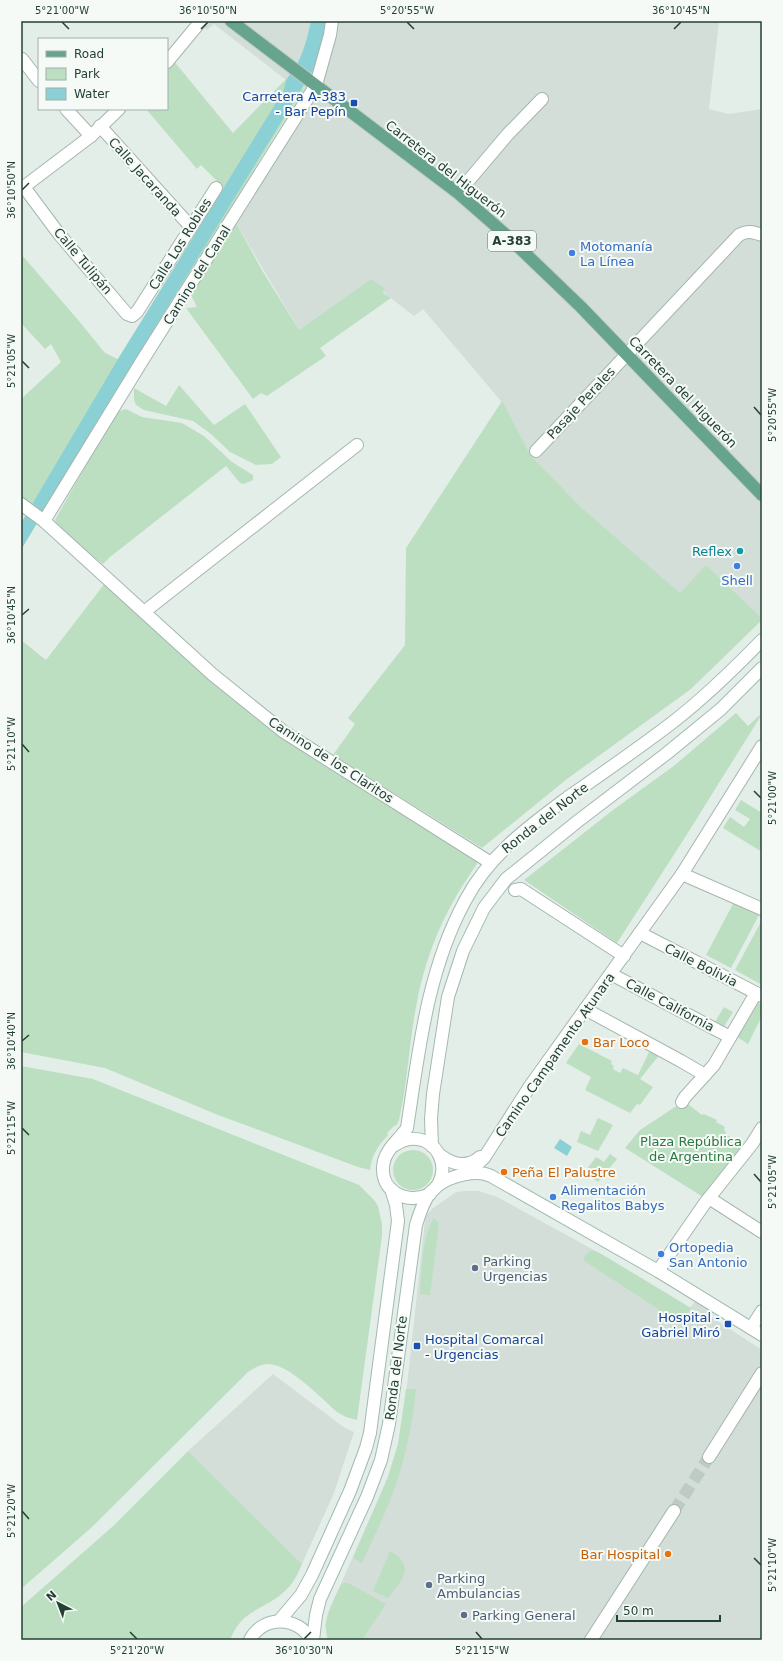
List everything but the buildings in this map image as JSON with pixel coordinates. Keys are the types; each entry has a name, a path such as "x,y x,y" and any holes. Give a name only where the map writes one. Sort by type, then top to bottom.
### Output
{"main road":[{"name":"Carretera del Higuerón","path":"232,21 458,193 516,244 581,307 762,495"}],"street":[{"path":"168,61 201,21"},
{"name":"Camino del Canal","path":"44,521 146,354 316,85 330,35 332,21"},
{"path":"22,59 38,80"},
{"path":"458,193 508,134 542,99"},
{"path":"67,110 91,136"},
{"path":"23,188 91,136 118,110"},
{"name":"Calle Jacaranda","path":"100,126 191,227"},
{"name":"Calle Tulipán","path":"23,188 59,234 128,314 132,316 135,315 145,300"},
{"name":"Calle Los Robles","path":"145,300 216,188"},
{"name":"Pasaje Perales","path":"536,451 739,235 751,231 762,235"},
{"path":"144,612 357,445"},
{"name":"Camino de los Claritos","path":"21,504 44,521 212,674 284,732 491,863"},
{"name":"Ronda del Norte","path":"279,1621 301,1594 312,1575 350,1491 370,1433 398,1220 396,1205 391,1189 384,1176 383,1168 387,1154 407,1128 422,1034 431,990 442,950 465,901 477,881 491,863 511,842 542,817 673,722 726,676 762,640"},
{"name":"Ronda del Norte","path":"313,1637 320,1599 368,1497 380,1460 389,1424 416,1225 420,1213 443,1171 436,1151 431,1128 433,1094 448,997 462,951 484,908 514,886 578,820 666,754 721,709 762,668"},
{"path":"640,933 682,874 762,746"},
{"path":"682,874 762,909"},
{"path":"514,886 624,956"},
{"name":"Camino Campamento Atunara","path":"467,1174 486,1154 530,1086 640,933"},
{"name":"Calle Bolivia","path":"640,933 759,995"},
{"name":"Calle California","path":"611,974 730,1037"},
{"path":"682,1102 714,1065 730,1037 759,995"},
{"path":"585,1010 705,1075"},
{"path":"658,1271 709,1198 752,1144 762,1128"},
{"path":"392,1147 397,1143 409,1139 421,1140 436,1151"},
{"name":"Camino Campamento Atunara","path":"436,1151 452,1163 466,1165 486,1154"},
{"path":"391,1189 402,1197 409,1199 423,1197 450,1179 467,1174 480,1173 491,1176 658,1271 762,1335"},
{"path":"709,1198 762,1232"},
{"path":"751,1328 762,1311"},
{"path":"709,1457 762,1373"},
{"path":"591,1640 674,1511"},
{"path":"250,1640 259,1629 269,1623 279,1621 291,1623 313,1637"}],"shaded area":[{"path":"198,21 719,21 709,109 729,114 762,109 762,618 706,565 681,594 582,508 531,456 501,401 423,309 414,316 383,292 371,279 299,330 236,223 226,218 296,101 304,94 214,24 207,30"},
{"path":"479,1191 497,1197 603,1255 690,1308 695,1301 713,1312 710,1316 762,1350 762,1640 328,1640 325,1626 328,1613 388,1477 398,1444 404,1413 427,1214 456,1192"},
{"path":"273,1374 345,1428 354,1432 334,1493 302,1564 188,1451"}],"green space":[{"path":"173,60 233,133 286,79 296,87 305,91 296,101 42,517 21,501 21,397 22,398 61,362 51,344 45,349 21,323 21,254 105,353 118,359 224,188 201,165 197,169 147,110 168,110 168,66"},
{"path":"236,223 263,272 299,330 371,279 384,288 383,293 391,298 320,348 326,356 267,396 261,393 253,399 186,308 197,307 191,295"},
{"path":"179,385 214,425 245,404 281,457 272,464 256,465 230,452 211,434 193,421 144,410 136,405 134,400 134,388 166,406"},
{"path":"502,401 531,456 582,508 680,593 706,565 762,618 762,620 691,689 567,779 482,848 333,755 355,724 348,718 405,645 406,548"},
{"path":"126,409 142,417 182,423 204,436 232,462 253,475 253,480 244,484 240,483 226,466 103,564 58,530 55,520 112,419 119,411"},
{"path":"105,583 280,736 477,862 447,913 432,947 417,1002 399,1120 396,1126 395,1125 387,1133 388,1135 376,1151 372,1159 370,1170 358,1167 218,1115 105,1068 21,1052 21,640 46,660"},
{"path":"736,713 748,726 762,714 617,943 524,880 613,810 675,765"},
{"path":"741,800 762,813 762,852 723,828 730,817 744,827 750,819 735,810"},
{"path":"734,902 759,915 731,968 706,955"},
{"path":"762,920 762,985 735,970"},
{"path":"754,1001 762,1005 762,1016 748,1044 734,1035"},
{"path":"724,1007 733,1012 722,1030 713,1025"},
{"path":"579,1044 612,1061 611,1064 614,1066 613,1069 620,1073 623,1068 638,1075 651,1048 661,1053 640,1079 653,1087 640,1105 637,1104 630,1113 585,1090 591,1077 566,1063"},
{"path":"21,1066 93,1079 359,1185 378,1206 382,1224 382,1236 357,1420 346,1417 337,1412 295,1375 276,1365 268,1364 255,1368 248,1372 91,1528 21,1589"},
{"name":"Plaza República de Argentina","path":"684,1101 702,1115 704,1114 717,1120 716,1122 725,1127 724,1129 727,1135 744,1146 703,1197 625,1148 640,1130"},
{"path":"598,1118 613,1125 598,1151 577,1142 581,1131 590,1135"},
{"path":"417,1150 424,1153 430,1159 433,1170 432,1178 424,1187 417,1190 409,1190 402,1187 394,1178 393,1166 396,1159 405,1151"},
{"path":"610,1154 617,1159 598,1182 584,1173 596,1157 604,1162"},
{"path":"434,1218 439,1224 430,1295 420,1294 424,1245"},
{"path":"590,1251 595,1251 603,1255 691,1308 681,1324 583,1260"},
{"path":"406,1389 416,1389 407,1447 389,1502 362,1563 353,1558 388,1477 398,1444"},
{"path":"188,1451 302,1564 296,1578 289,1587 278,1597 255,1610 241,1621 230,1640 21,1640 21,1607 112,1527"},
{"path":"390,1551 403,1562 405,1568 402,1579 388,1598 373,1591"},
{"path":"348,1583 386,1604 362,1640 328,1640 326,1633 327,1619 334,1598 341,1585"}],"water":[{"path":"311,21 329,21 318,62 127,373 21,550 21,523 118,359 284,90 286,81 297,65 303,51"},
{"path":"560,1139 572,1147 567,1156 554,1148"}],"tunnel":[{"path":"674,1511 709,1457"}],"place":[{"name":"Carretera A-383 - Bar Pepín","path":"354,103"},
{"name":"Motomanía La Línea","path":"572,253"},
{"name":"Reflex","path":"740,551"},
{"name":"Shell","path":"737,566"},
{"name":"Bar Loco","path":"585,1042"},
{"name":"Peña El Palustre","path":"504,1172"},
{"name":"Alimentación Regalitos Babys","path":"553,1197"},
{"name":"Ortopedia San Antonio","path":"661,1254"},
{"name":"Parking Urgencias","path":"475,1268"},
{"name":"Hospital - Gabriel Miró","path":"728,1324"},
{"name":"Hospital Comarcal - Urgencias","path":"417,1346"},
{"name":"Bar Hospital","path":"668,1554"},
{"name":"Parking Ambulancias","path":"429,1585"},
{"name":"Parking General","path":"464,1615"}]}
